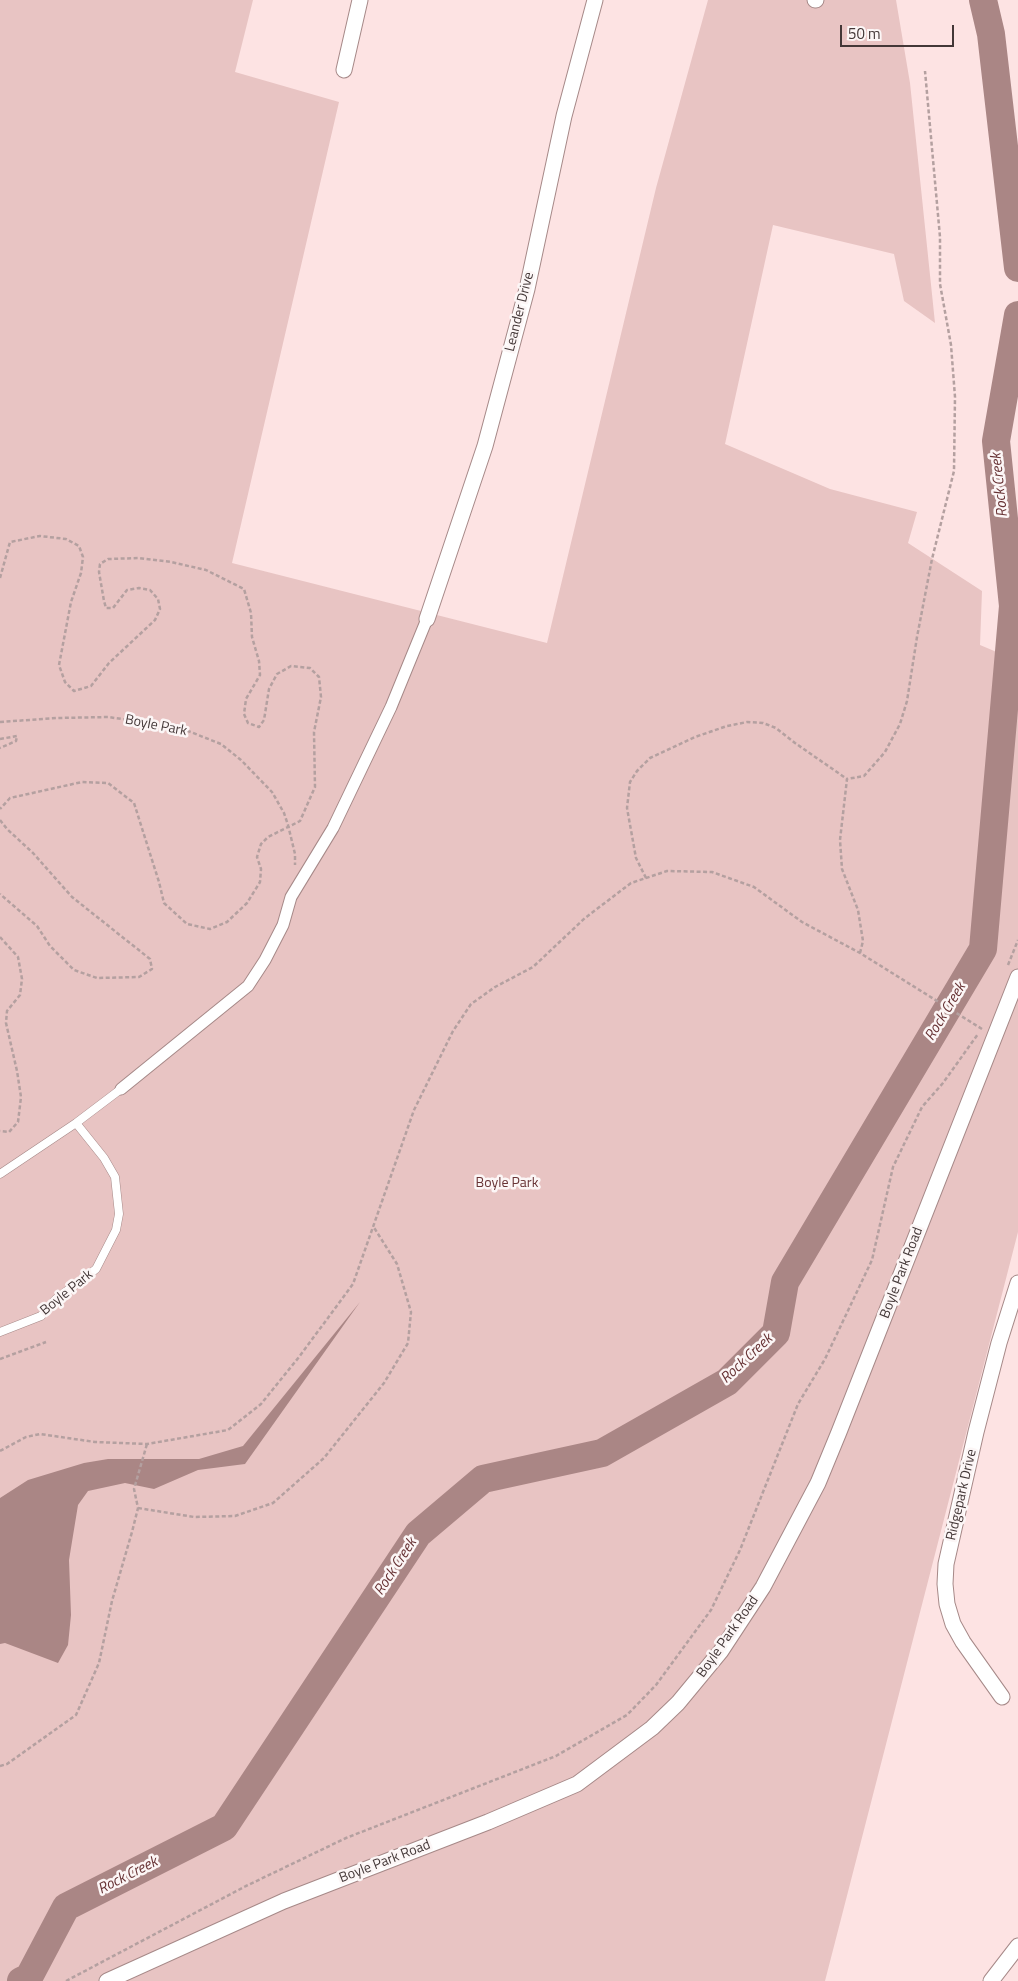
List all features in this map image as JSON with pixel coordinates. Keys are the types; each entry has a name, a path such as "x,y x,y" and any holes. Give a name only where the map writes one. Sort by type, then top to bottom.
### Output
{"street":[{"path":"344,70 360,0"},
{"name":"Leander Drive","path":"427,619 485,446 527,289 562,125 595,0"},
{"path":"121,1089 248,986 265,960 283,924 291,897 333,828 387,715 427,619"},
{"name":"Boyle Park Road","path":"106,1981 284,1901 488,1822 577,1784 652,1728 678,1703 721,1651 763,1587 818,1483 1018,977"},
{"name":"Ridgepark Drive","path":"1002,1697 963,1642 953,1624 947,1604 945,1584 946,1564 976,1432 999,1343 1018,1283"},
{"path":"991,1981 1018,1946"}],"lane":[{"path":"0,1174 76,1123 121,1089"},
{"name":"Boyle Park","path":"0,1332 40,1316 56,1299 96,1269 116,1230 119,1214 115,1177 104,1158 76,1123"}],"path":[{"path":"646,878 636,858 627,808 630,782 637,771 650,758 695,737 727,726 747,722 762,723 776,728 815,758 847,779 864,776 885,752 900,724 907,701 932,559 954,471 955,397 951,344 940,284 940,237 926,71"},
{"path":"0,578 10,542 40,536 66,539 79,546 83,557 81,573 71,602 59,665 65,682 74,691 91,686 109,663 155,620 160,609 158,599 150,590 138,588 128,590 113,608 106,608 99,572 100,564 108,559 132,558 171,562 206,570 244,589 251,613 252,637 259,661 260,675 246,699 244,714 248,723 259,727 264,720 269,689 277,674 291,666 310,668 319,677 321,696 314,732 315,787 300,821 288,825 268,837 261,844 257,857 261,869 260,882 247,903 227,922 210,929 187,924 164,903 160,882 134,803 108,783 82,782 10,798 0,809"},
{"name":"Boyle Park","path":"0,722 108,717 178,727 221,744 241,760 272,792 284,813 294,854 294,872"},
{"path":"0,739 17,736 16,741 0,748"},
{"path":"847,779 840,840 842,869 858,910 863,941 860,953"},
{"path":"0,820 7,830 33,853 72,897 150,959 152,968 139,976 97,978 74,970 50,946 37,926 0,894"},
{"path":"0,1451 26,1437 40,1434 95,1442 140,1442 147,1444 228,1430 261,1404 299,1357 353,1284 414,1110 453,1030 471,1004 495,987 533,967 585,918 631,883 667,871 712,872 754,887 802,922 860,953 982,1029"},
{"path":"0,937 18,957 22,979 20,996 8,1011 6,1023 21,1097 18,1122 9,1132 0,1131"},
{"path":"1008,966 1018,940"},
{"path":"66,1981 246,1886 346,1838 556,1756 627,1714 656,1685 711,1610 740,1550 798,1404 825,1359 872,1260 893,1167 922,1107 943,1083 982,1029 985,1021"},
{"path":"138,1508 194,1517 235,1516 273,1503 324,1458 384,1383 408,1343 411,1312 398,1264 373,1226"},
{"path":"0,1359 46,1342"},
{"path":"0,1766 7,1764 76,1715 99,1662 112,1601 138,1508 134,1489 147,1444"}],"green space":[{"name":"Boyle Park","path":"0,0 253,0 235,72 339,102 232,563 547,643 656,188 708,0 896,0 910,83 935,323 904,301 894,254 773,225 725,444 830,489 917,512 908,543 982,591 980,645 1018,661 1018,1232 825,1981 0,1981"}],"shaded area":[{"path":"360,1302 245,1464 198,1470 154,1489 125,1483 88,1491 78,1505 69,1560 71,1615 68,1645 58,1663 5,1643 0,1644 0,1498 28,1480 84,1463 108,1459 199,1459 243,1446"}],"waterway":[{"name":"Rock Creek","path":"983,0 991,34 1018,268"},
{"name":"Rock Creek","path":"21,1981 29,1977 66,1907 224,1827 418,1534 483,1479 602,1453 727,1382 776,1333 785,1282 983,949 1013,606 996,441 1018,315"}]}
